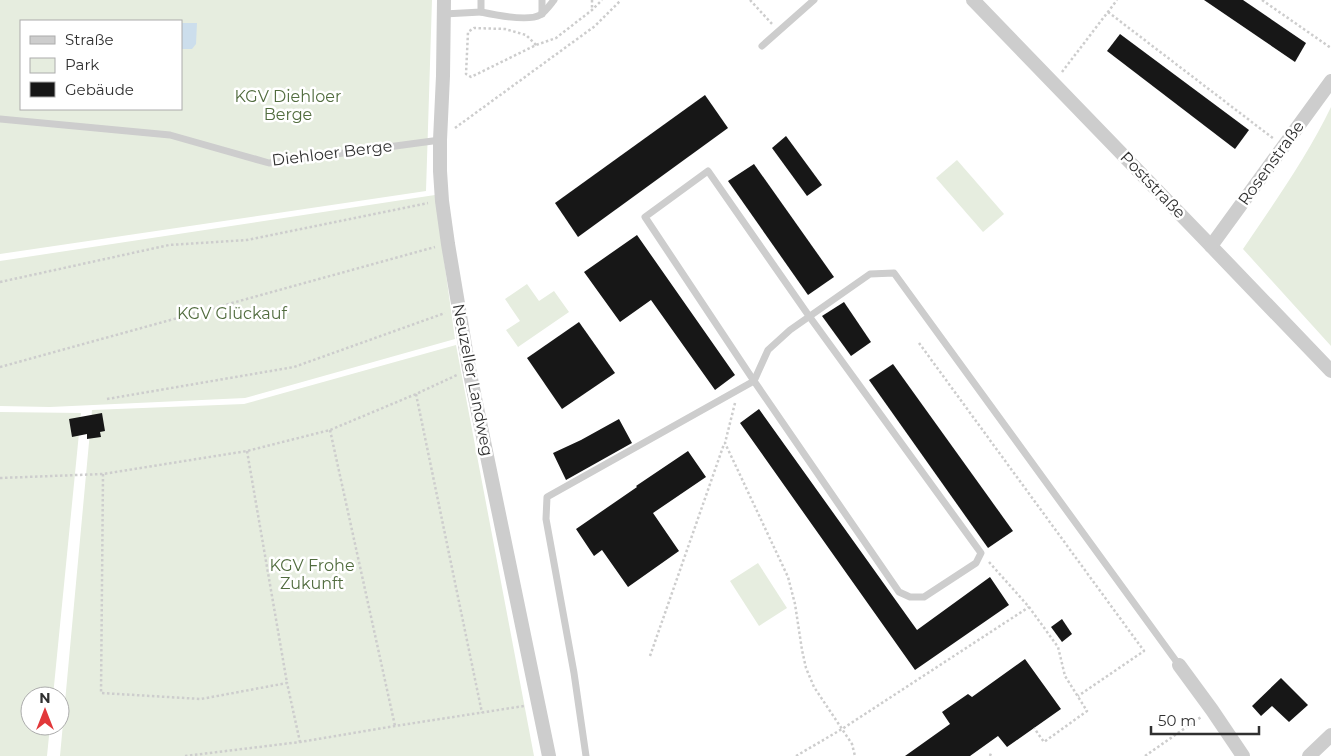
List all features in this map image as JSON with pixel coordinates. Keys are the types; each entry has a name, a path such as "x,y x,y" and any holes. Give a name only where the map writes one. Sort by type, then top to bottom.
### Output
{"street":[{"name":"Poststraße","path":"973,0 1331,371"},
{"name":"Neuzeller Landweg","path":"444,7 444,76 440,171 448,244 469,369 549,756"},
{"name":"Rosenstraße","path":"1212,246 1331,81"},
{"path":"1179,665 1243,756"},
{"path":"1310,756 1331,735"}],"lane":[{"path":"481,0 481,12"},
{"path":"542,0 542,14"},
{"path":"444,7 506,17 534,18 542,14 554,0"},
{"path":"762,46 814,0"},
{"name":"Diehloer Berge","path":"0,119 170,135 269,163 440,140"},
{"path":"708,172 981,554 976,563 924,597 910,597 899,592 754,381 645,217 708,172"},
{"path":"586,756 574,673 546,519 548,496 754,381 768,350 790,330 870,274 894,272 1179,665"}],"path":[{"path":"592,0 592,10"},
{"path":"536,45 526,35 505,29 474,28 468,32 466,74 471,77 536,45 556,38 602,0"},
{"path":"440,140 595,26 621,0"},
{"path":"750,0 779,31"},
{"path":"1054,83 1117,0"},
{"path":"1262,0 1331,48"},
{"path":"1108,12 1284,146"},
{"path":"0,282 169,245 246,240 442,200"},
{"path":"0,367 448,244"},
{"path":"108,399 294,367 458,308"},
{"path":"919,343 1144,651 1078,696"},
{"path":"0,478 103,474 247,451 330,430 416,394 469,369"},
{"path":"650,656 725,442 739,389"},
{"path":"416,394 482,713"},
{"path":"330,430 395,726"},
{"path":"725,442 788,578 795,604 806,668 814,687 852,744 855,756"},
{"path":"247,451 287,683 300,742"},
{"path":"103,474 101,693 202,700 287,683"},
{"path":"981,554 1029,607 1058,647 1065,676 1087,711 1044,742 1034,728"},
{"path":"796,756 842,729 1029,607"},
{"path":"185,756 300,742 539,704"},
{"path":"1145,756 1212,710"}],"green space":[{"name":"KGV Diehloer Berge","path":"0,0 432,0 426,191 0,254"},
{"path":"1331,107 1331,346 1243,249 1301,162"},
{"path":"957,160 1004,214 983,232 936,178"},
{"name":"KGV Glückauf","path":"435,195 455,339 245,398 50,407 0,406 0,261"},
{"path":"527,284 539,301 554,291 569,312 518,347 506,330 520,321 505,299"},
{"name":"KGV Frohe Zukunft","path":"456,345 534,756 60,756 62,736 70,736 70,686 66,686 92,410 244,404"},
{"path":"0,412 81,413 54,686 20,686 20,736 49,736 47,756 0,756"},
{"path":"758,563 787,608 759,626 730,581"}],"water":[{"path":"182,23 197,23 196,44 192,49 182,49"}],"building":[{"path":"1204,0 1243,0 1306,43 1295,62"},
{"path":"1120,34 1249,130 1235,149 1107,51"},
{"path":"705,95 728,128 578,237 555,203"},
{"path":"786,136 822,185 807,196 772,148"},
{"path":"754,164 834,277 808,295 728,181"},
{"path":"637,235 735,375 715,390 651,300 620,322 584,272"},
{"path":"844,302 871,342 851,356 822,316"},
{"path":"579,322 615,373 562,409 527,358"},
{"path":"893,364 1013,531 988,548 869,380"},
{"path":"759,409 917,630 990,577 1009,605 915,670 740,423"},
{"path":"102,413 105,431 100,432 101,437 87,439 87,434 72,437 69,419"},
{"path":"619,419 632,443 566,480 553,453"},
{"path":"688,451 706,477 653,513 679,551 628,587 602,550 594,556 576,529"},
{"path":"1062,619 1072,634 1062,642 1051,627"},
{"path":"1025,659 1061,709 1007,747 998,736 970,756 905,756 950,724 942,712 968,694 972,697"},
{"path":"1281,678 1308,705 1289,722 1272,706 1261,716 1252,706"}]}
